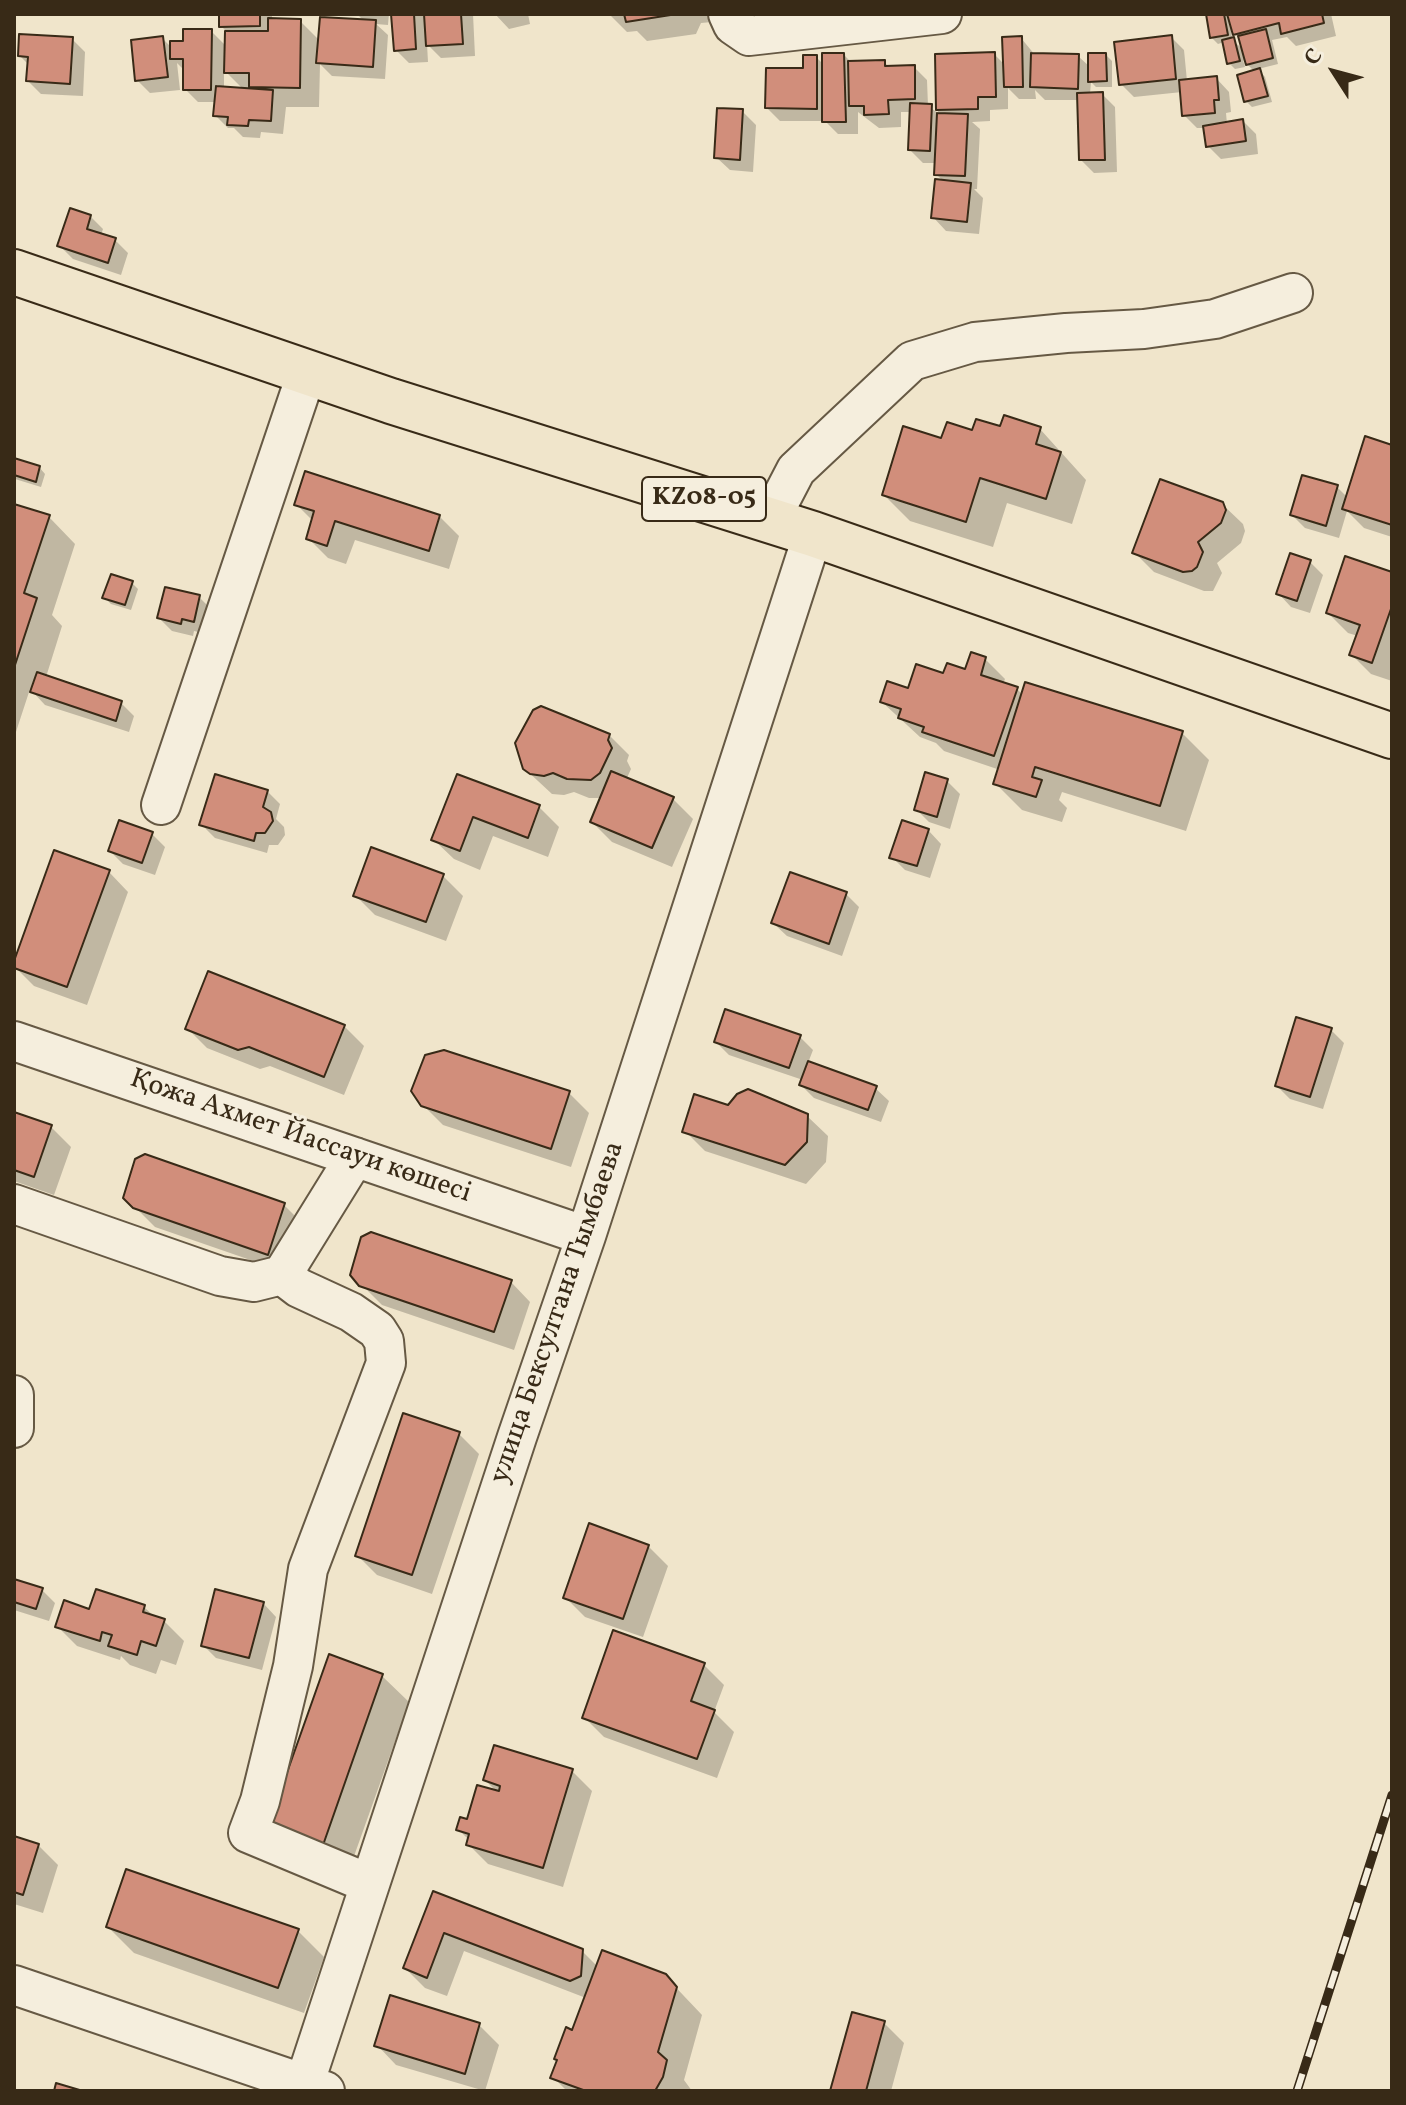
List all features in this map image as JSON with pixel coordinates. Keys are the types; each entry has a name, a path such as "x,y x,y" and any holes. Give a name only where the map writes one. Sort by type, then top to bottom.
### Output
{"main road":[{"name":"KZ08-05","path":"14,272 391,401 813,534 1392,736"}],"street":[{"path":"728,14 733,25 749,36 942,14"},
{"path":"770,520 796,470 912,361 975,342 1144,329 1215,319 1293,293"},
{"path":"161,805 307,372"},
{"name":"улица Бексултана Тымбаева","path":"310,2089 370,1884 586,1236 813,534"},
{"name":"Қожа Ахмет Йассауи көшесі","path":"14,1041 586,1236"},
{"path":"14,1204 220,1276 254,1282 282,1275 355,1157"},
{"path":"282,1275 299,1288 351,1312 377,1330 384,1341 386,1363 308,1569 293,1666 260,1801 248,1833 370,1884"},
{"path":"14,1395 14,1428"},
{"path":"14,1985 310,2089"}],"building":[{"path":"219,14 260,14 260,26 219,27"},
{"path":"391,14 414,14 416,49 394,51"},
{"path":"424,14 461,14 463,44 426,46"},
{"path":"624,14 677,14 626,22"},
{"path":"1206,14 1224,14 1228,35 1210,38"},
{"path":"1227,14 1322,14 1324,23 1281,34 1279,23 1233,35"},
{"path":"320,17 376,20 373,67 316,63"},
{"path":"268,18 301,19 300,88 249,87 249,73 224,73 225,31 268,31"},
{"path":"183,29 212,29 211,90 183,90 183,59 170,59 170,41 183,41"},
{"path":"1266,29 1273,58 1246,65 1238,36"},
{"path":"19,34 73,37 70,84 26,81 28,57 18,56"},
{"path":"1172,35 1176,79 1119,85 1114,42"},
{"path":"163,36 168,77 135,81 131,40"},
{"path":"1022,36 1023,87 1004,87 1002,37"},
{"path":"1234,37 1240,61 1227,64 1222,40"},
{"path":"995,52 996,97 978,97 978,109 936,110 935,54"},
{"path":"822,53 844,53 846,122 822,122"},
{"path":"1031,53 1079,54 1078,89 1030,87"},
{"path":"1088,53 1106,53 1107,81 1088,82"},
{"path":"803,55 817,55 817,109 765,108 766,68 803,68"},
{"path":"885,60 885,66 915,65 915,99 888,100 889,114 864,115 864,106 849,106 848,61"},
{"path":"1260,68 1268,96 1244,102 1237,75"},
{"path":"1217,76 1219,100 1214,100 1215,113 1182,116 1179,80"},
{"path":"216,86 273,90 271,121 249,120 248,126 227,125 228,117 213,116"},
{"path":"1103,92 1105,160 1079,160 1077,93"},
{"path":"910,103 932,104 930,151 908,150"},
{"path":"717,108 743,109 740,160 714,158"},
{"path":"937,113 968,114 965,176 934,175"},
{"path":"1243,119 1246,141 1206,147 1203,126"},
{"path":"935,179 971,183 967,222 931,218"},
{"path":"70,208 91,215 87,229 116,238 108,263 57,246"},
{"path":"1004,415 1041,427 1036,444 1061,452 1046,499 980,478 966,522 882,495 903,426 941,438 947,422 972,430 976,419 1000,426"},
{"path":"1365,436 1392,445 1392,525 1342,509"},
{"path":"14,458 40,466 36,482 14,475"},
{"path":"305,471 440,515 429,551 335,521 327,546 306,539 314,511 294,505"},
{"path":"1302,475 1338,485 1326,526 1290,515"},
{"path":"1160,479 1223,502 1226,510 1221,523 1198,542 1203,552 1192,571 1183,572 1132,553"},
{"path":"14,504 50,515 24,593 37,598 14,668"},
{"path":"1290,553 1311,560 1297,601 1276,594"},
{"path":"1345,556 1392,572 1392,606 1372,663 1349,655 1360,625 1326,613"},
{"path":"111,574 133,581 125,605 102,598"},
{"path":"165,587 200,595 194,622 182,619 181,624 157,618"},
{"path":"971,652 986,657 981,675 1018,687 994,756 922,732 924,727 898,718 901,709 880,702 887,681 908,688 916,664 943,673 947,663 965,669"},
{"path":"37,672 122,701 116,721 30,692"},
{"path":"1025,682 1183,731 1160,806 1035,767 1032,777 1042,780 1036,797 993,784"},
{"path":"541,706 610,734 608,740 612,748 600,773 591,780 567,779 553,773 544,776 530,774 523,769 515,743 533,710"},
{"path":"611,771 674,797 652,848 590,822"},
{"path":"925,772 948,779 937,817 914,810"},
{"path":"215,774 268,790 263,807 271,812 273,821 265,833 256,833 254,841 199,825"},
{"path":"457,774 540,805 528,838 473,817 460,851 431,840"},
{"path":"119,820 153,832 142,863 108,851"},
{"path":"902,820 929,829 917,866 889,858"},
{"path":"371,847 444,874 426,922 353,896"},
{"path":"54,850 110,870 67,987 14,968"},
{"path":"790,872 847,892 829,944 771,923"},
{"path":"208,971 345,1025 324,1077 249,1047 238,1050 185,1029"},
{"path":"725,1009 801,1035 789,1068 714,1042"},
{"path":"1296,1017 1332,1028 1310,1097 1275,1086"},
{"path":"444,1050 570,1091 551,1149 421,1106 411,1091 425,1055"},
{"path":"808,1061 877,1086 868,1110 799,1085"},
{"path":"748,1089 808,1114 807,1142 785,1165 682,1132 694,1094 728,1105 737,1094"},
{"path":"14,1112 52,1125 34,1177 14,1170"},
{"path":"145,1154 285,1203 268,1255 133,1208 123,1198 135,1159"},
{"path":"371,1232 512,1280 494,1332 359,1286 350,1275 361,1237"},
{"path":"403,1413 460,1432 412,1575 355,1556"},
{"path":"589,1523 649,1545 623,1619 563,1598"},
{"path":"14,1579 43,1588 36,1609 14,1602"},
{"path":"96,1589 145,1605 143,1612 165,1619 156,1646 141,1641 137,1655 108,1646 112,1635 102,1632 100,1641 55,1627 64,1600 89,1609"},
{"path":"215,1589 264,1602 249,1658 201,1646"},
{"path":"613,1630 705,1663 691,1701 715,1710 697,1759 582,1718"},
{"path":"329,1654 383,1674 322,1848 267,1829"},
{"path":"494,1745 573,1769 543,1868 466,1845 469,1834 456,1830 460,1817 467,1819 477,1785 499,1791 500,1786 483,1780"},
{"path":"14,1836 39,1844 23,1895 14,1892"},
{"path":"126,1869 299,1929 278,1988 106,1927"},
{"path":"433,1891 583,1949 581,1976 570,1981 444,1933 427,1978 403,1968"},
{"path":"602,1950 666,1974 677,1987 658,2052 667,2060 663,2077 655,2091 586,2091 550,2078 566,2027 572,2030"},
{"path":"390,1995 480,2023 465,2074 374,2046"},
{"path":"852,2012 885,2021 866,2091 830,2091"},
{"path":"56,2083 83,2091 54,2091"}],"railway":[{"path":"1297,2091 1392,1795"}]}
